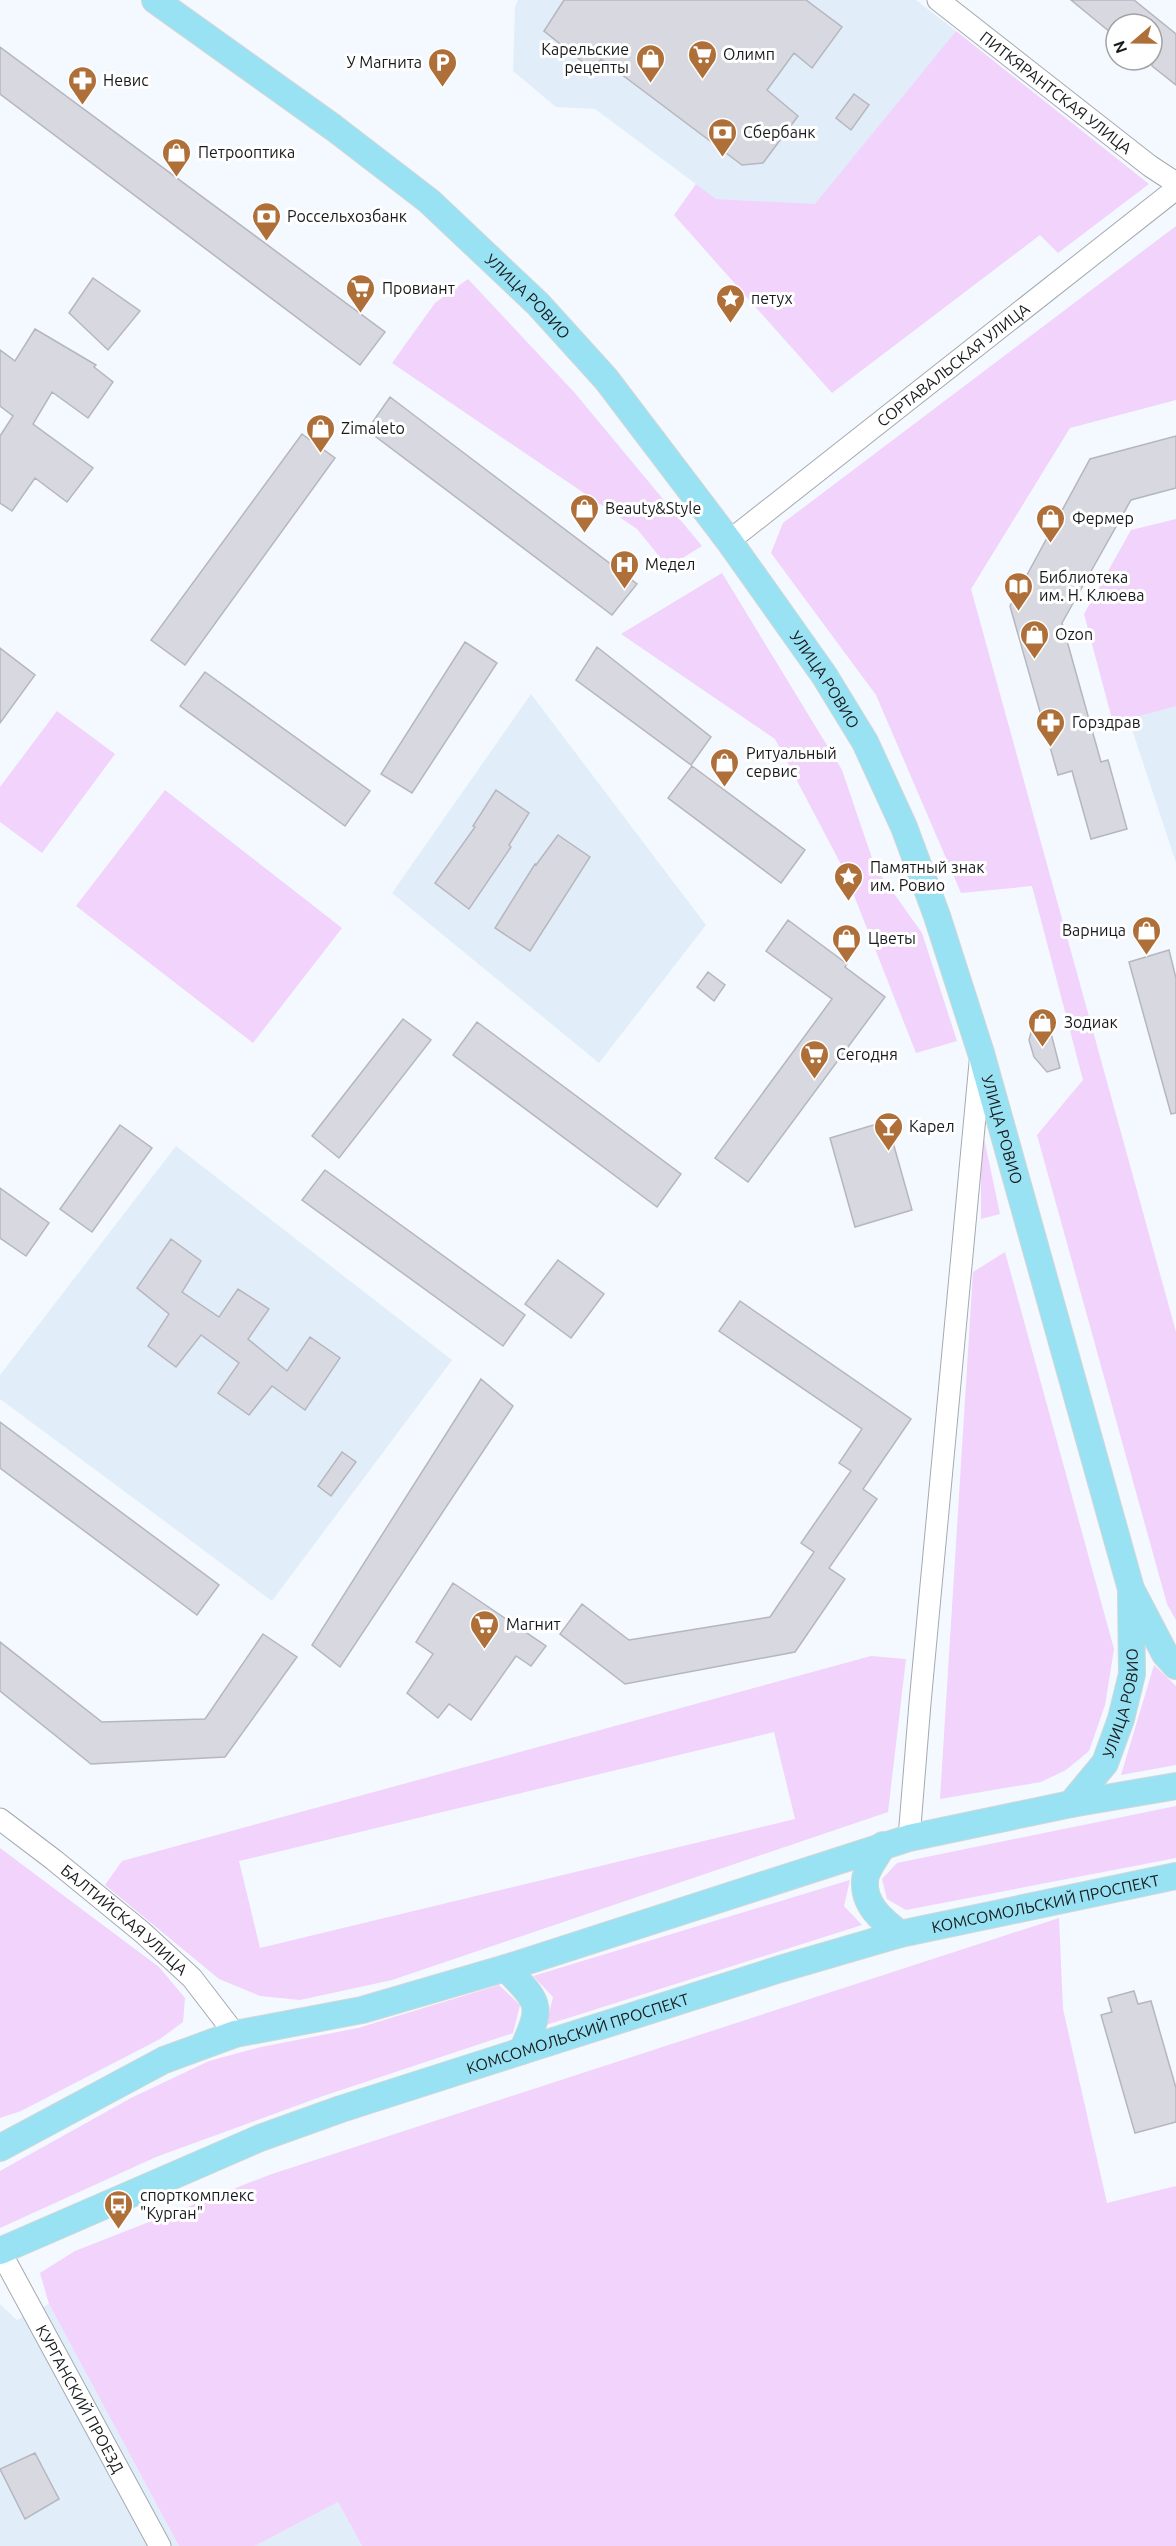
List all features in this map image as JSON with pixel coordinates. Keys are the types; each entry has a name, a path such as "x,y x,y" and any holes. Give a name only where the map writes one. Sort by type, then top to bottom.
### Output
{"main road":[{"name":"УЛИЦА РОВИО","path":"155,0 334,128 429,201 538,304 606,378 729,541 824,675 865,742 908,838 937,916 981,1053 1131,1588 1165,1654 1176,1666"},
{"name":"УЛИЦА РОВИО","path":"1071,1804 1105,1763 1121,1719 1132,1674 1131,1588"},
{"path":"0,2148 164,2060 235,2034 362,2010 506,1968 909,1838 1071,1804 1176,1786"},
{"path":"883,1845 865,1878 868,1901 880,1918 900,1934"},
{"name":"КОМСОМОЛЬСКИЙ ПРОСПЕКТ","path":"0,2251 260,2138 522,2051 780,1969 900,1934 1176,1876"},
{"path":"506,1968 534,1999 537,2018 522,2051"}],"street":[{"name":"ПИТКЯРАНТСКАЯ УЛИЦА","path":"938,0 1150,166 1176,183"},
{"name":"СОРТАВАЛЬСКАЯ УЛИЦА","path":"729,541 1176,189"},
{"path":"909,1838 981,1053"},
{"name":"БАЛТИЙСКАЯ УЛИЦА","path":"0,1819 63,1867 192,1978 235,2034"},
{"name":"КУРГАНСКИЙ ПРОЕЗД","path":"0,2251 160,2546"}],"shaded area":[{"path":"518,0 916,0 956,31 815,205 716,199 595,109 556,107 513,71 515,7"},
{"path":"956,31 1149,184 1058,253 1040,235 832,393 674,215 696,184 716,199 815,204"},
{"path":"1176,226 1176,400 1070,428 971,589 1176,1332 1176,1620 1167,1604 1037,1135 1083,1080 1032,886 961,893 876,695 771,553 783,523"},
{"path":"468,279 574,392 702,546 668,567 637,529 392,363 435,303"},
{"path":"1176,519 1176,706 1113,723 1084,614 1131,530"},
{"path":"722,573 842,770 875,867 922,933 957,1041 916,1053 844,870 775,739 621,634"},
{"path":"531,694 706,925 599,1063 392,893"},
{"path":"1176,698 1176,863 1126,711"},
{"path":"57,711 115,754 42,853 0,822 0,787"},
{"path":"165,790 342,928 253,1043 76,906"},
{"path":"981,1124 1000,1214 981,1219"},
{"path":"176,1146 452,1360 272,1601 0,1399 0,1375"},
{"path":"1005,1252 1114,1649 1105,1705 1089,1751 1066,1770 1041,1782 940,1799 973,1272"},
{"path":"871,1656 906,1659 888,1812 392,1980 300,2000 260,1996 219,1979 105,1885 122,1861","holes":["774,1732 795,1819 260,1948 239,1861"]},
{"path":"1154,1665 1176,1686 1176,1765 1121,1775"},
{"path":"1176,1806 1176,1858 906,1910 887,1899 882,1879 897,1863"},
{"path":"0,1848 159,1967 185,1998 183,2022 160,2039 21,2111 0,2118"},
{"path":"850,1880 844,1906 862,1925 546,2025 553,1997 533,1976"},
{"path":"1059,1918 1063,2009 1107,2203 1176,2186 1176,2546 362,2546 338,2502 255,2546 179,2546 49,2304 40,2273 75,2251 269,2175"},
{"path":"499,1985 520,2005 513,2033 323,2096 156,2157 0,2228 0,2171 131,2098 209,2061 261,2047 358,2028"},
{"path":"0,2304 17,2320 49,2304 179,2546 0,2546"},
{"path":"338,2502 362,2546 255,2546"}],"building":[{"name":"Олимп","path":"564,0 806,0 842,27 812,68 794,53 767,90 798,116 763,163 742,165 601,59 593,70 544,31"},
{"path":"1071,0 1134,0 1149,12 1104,12 1104,27"},
{"path":"1164,24 1176,34 1176,85 1160,72 1164,72"},
{"path":"0,47 385,332 360,365 0,94"},
{"path":"854,94 869,105 851,130 836,118"},
{"path":"93,278 140,311 108,350 69,313"},
{"path":"35,329 96,365 94,367 113,382 88,418 52,392 33,424 93,468 67,502 35,478 12,511 0,503 0,436 13,416 0,406 0,350 15,361"},
{"path":"390,397 637,584 612,615 367,430"},
{"path":"302,434 335,458 185,665 151,640"},
{"path":"1176,436 1176,488 1131,500 1062,623 1101,762 1108,760 1127,829 1091,839 1072,771 1058,775 1010,606 1090,459"},
{"path":"465,642 497,663 412,793 381,774"},
{"path":"597,647 711,737 691,765 576,680"},
{"path":"0,648 35,675 0,723"},
{"path":"205,672 370,791 345,826 180,706"},
{"path":"692,766 805,850 781,883 668,798"},
{"path":"496,790 529,813 509,845 511,847 469,909 435,883 475,827 473,826"},
{"path":"558,835 590,857 530,951 495,928 535,864"},
{"path":"788,920 847,964 845,967 885,997 748,1182 715,1158 832,999 766,951"},
{"path":"1169,950 1176,978 1176,1113 1171,1114 1129,962"},
{"path":"708,972 725,985 714,1001 697,987"},
{"name":"Зодиак","path":"1047,1018 1060,1068 1047,1072 1034,1057 1029,1040 1034,1022"},
{"path":"403,1019 431,1040 339,1158 312,1136"},
{"path":"477,1022 681,1174 657,1207 453,1055"},
{"path":"887,1121 912,1210 855,1227 830,1138"},
{"path":"120,1125 152,1148 92,1232 60,1209"},
{"path":"325,1170 525,1315 503,1346 302,1200"},
{"path":"0,1188 49,1223 26,1256 0,1238"},
{"path":"171,1239 201,1261 182,1292 219,1317 238,1289 269,1309 248,1339 287,1371 310,1337 340,1358 305,1410 272,1386 249,1415 218,1393 239,1363 201,1335 176,1367 148,1346 169,1314 137,1288"},
{"path":"558,1260 604,1294 571,1338 525,1304"},
{"path":"740,1301 911,1419 863,1489 877,1499 829,1568 845,1579 795,1652 625,1684 560,1634 582,1604 629,1640 770,1617 814,1552 801,1543 851,1471 839,1463 862,1429 719,1331"},
{"path":"481,1379 513,1406 340,1667 312,1645"},
{"path":"0,1422 219,1585 197,1615 0,1468"},
{"path":"342,1452 356,1462 331,1496 318,1486"},
{"name":"Магнит","path":"453,1583 546,1646 531,1666 516,1656 471,1720 449,1704 438,1718 407,1693 433,1654 416,1642"},
{"path":"263,1634 297,1657 225,1757 91,1764 0,1691 0,1642 102,1722 205,1719"},
{"path":"1134,1991 1138,2004 1151,2001 1176,2088 1176,2122 1135,2133 1101,2015 1112,2012 1108,1998"},
{"path":"35,2453 59,2499 25,2519 0,2469"}],"place":[{"name":"Олимп","path":"702,80"},
{"name":"Карельские рецепты","path":"650,84"},
{"name":"У Магнита","path":"443,88"},
{"name":"Невис","path":"82,106"},
{"name":"Сбербанк","path":"722,158"},
{"name":"Петрооптика","path":"177,178"},
{"name":"Россельхозбанк","path":"266,242"},
{"name":"Провиант","path":"361,314"},
{"name":"петух","path":"730,324"},
{"name":"Zimaleto","path":"320,454"},
{"name":"Beauty&Style","path":"584,534"},
{"name":"Фермер","path":"1051,544"},
{"name":"Медел","path":"624,590"},
{"name":"Библиотека им. Н. Клюева","path":"1018,612"},
{"name":"Ozon","path":"1034,660"},
{"name":"Горздрав","path":"1051,748"},
{"name":"Ритуальный сервис","path":"725,788"},
{"name":"Памятный знак им. Ровио","path":"849,902"},
{"name":"Варница","path":"1147,956"},
{"name":"Цветы","path":"847,964"},
{"name":"Зодиак","path":"1043,1048"},
{"name":"Сегодня","path":"815,1080"},
{"name":"Карел","path":"888,1152"},
{"name":"Магнит","path":"485,1650"},
{"name":"спорткомплекс \"Курган\"","path":"119,2230"}]}
